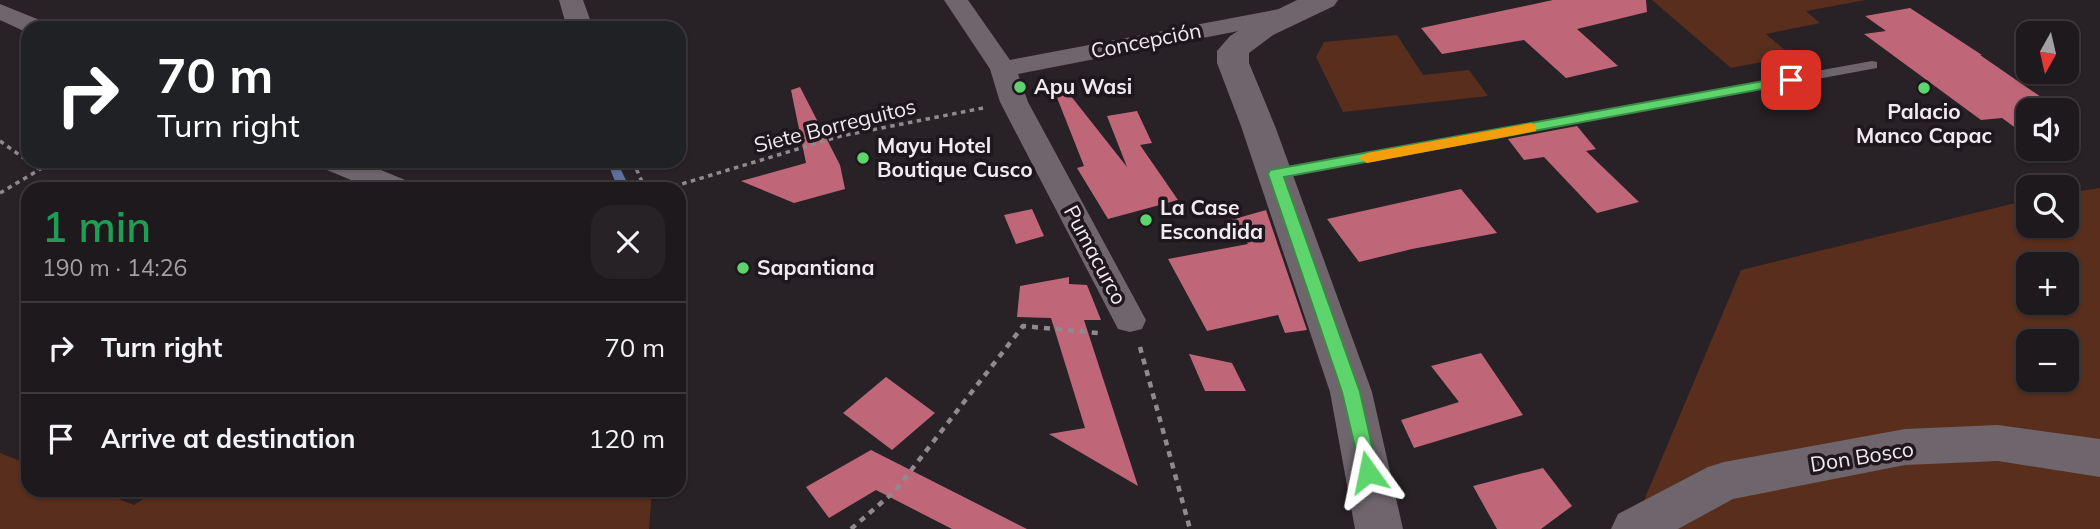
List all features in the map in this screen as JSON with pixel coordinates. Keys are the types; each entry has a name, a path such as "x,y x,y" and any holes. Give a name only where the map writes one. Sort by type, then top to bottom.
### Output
{"street":[{"path":"571,0 578,21"},
{"name":"Pumacurco","path":"956,0 1003,69 1014,102 1134,329"},
{"path":"1306,7 1241,43 1233,51 1233,63 1351,392 1379,529"},
{"name":"Concepción","path":"1003,69 1306,7"},
{"path":"0,11 22,21"},
{"path":"349,168 383,182"},
{"name":"Don Bosco","path":"1635,529 1724,481 1905,447 1998,443 2100,458"}],"lane":[{"path":"1275,174 1872,65"}],"path":[{"name":"Siete Borreguitos","path":"686,183 841,136 1014,102"},
{"path":"0,141 21,156"},
{"path":"0,192 39,169"},
{"path":"851,529 895,491 1023,326 1134,329 1190,529"}],"shaded area":[{"path":"1652,0 1866,0 1806,11 1820,23 1766,34 1792,56 1731,68"},
{"path":"1397,35 1423,75 1469,70 1488,96 1343,112 1316,57 1324,42"},
{"path":"2100,188 2100,529 1632,529 1741,270 2016,203 2016,238 2079,238 2079,191"},
{"path":"0,453 21,461 21,497 113,497 134,505 146,497 651,497 649,529 0,529"}],"building":[{"path":"1553,0 1646,0 1647,12 1577,29 1618,66 1566,78 1524,40 1442,54 1421,28"},
{"path":"1910,8 1982,55 2016,80 2016,84 2022,84 2043,98 2016,98 2016,128 2002,118 1981,120 1864,34 1886,31 1865,16"},
{"path":"1059,81 1127,167 1107,116 1137,111 1152,143 1140,145 1178,200 1108,219 1077,168 1084,166 1052,85"},
{"path":"800,87 840,165 845,189 794,203 741,181 806,163 791,90"},
{"path":"1577,126 1596,149 1586,151 1639,202 1597,213 1544,157 1524,160 1508,139"},
{"path":"1461,189 1497,233 1359,262 1327,219"},
{"path":"1032,209 1044,236 1016,244 1004,215"},
{"path":"1266,210 1307,330 1285,333 1278,315 1207,331 1168,259 1248,244 1231,220"},
{"path":"1069,277 1069,284 1087,285 1101,320 1084,320 1138,486 1049,434 1085,428 1051,318 1017,317 1020,286"},
{"path":"1481,353 1523,415 1414,448 1401,420 1459,402 1431,366"},
{"path":"1189,354 1232,363 1246,391 1205,391"},
{"path":"886,377 935,413 892,450 843,413"},
{"path":"871,450 1027,529 952,529 876,490 829,518 806,487"},
{"path":"1543,468 1572,506 1541,529 1497,529 1473,486"}],"waterway":[{"path":"615,168 621,182"}],"slow traffic":[{"path":"1367,158 1531,128"}],"place":[{"name":"Apu Wasi","path":"1020,87"},
{"name":"Palacio Manco Capac","path":"1924,88"},
{"name":"Mayu Hotel Boutique Cusco","path":"863,158"},
{"name":"La Case Escondida","path":"1146,220"},
{"name":"Sapantiana","path":"743,268"}],"route":[{"path":"1368,472 1351,392 1275,174 1791,80"}]}
